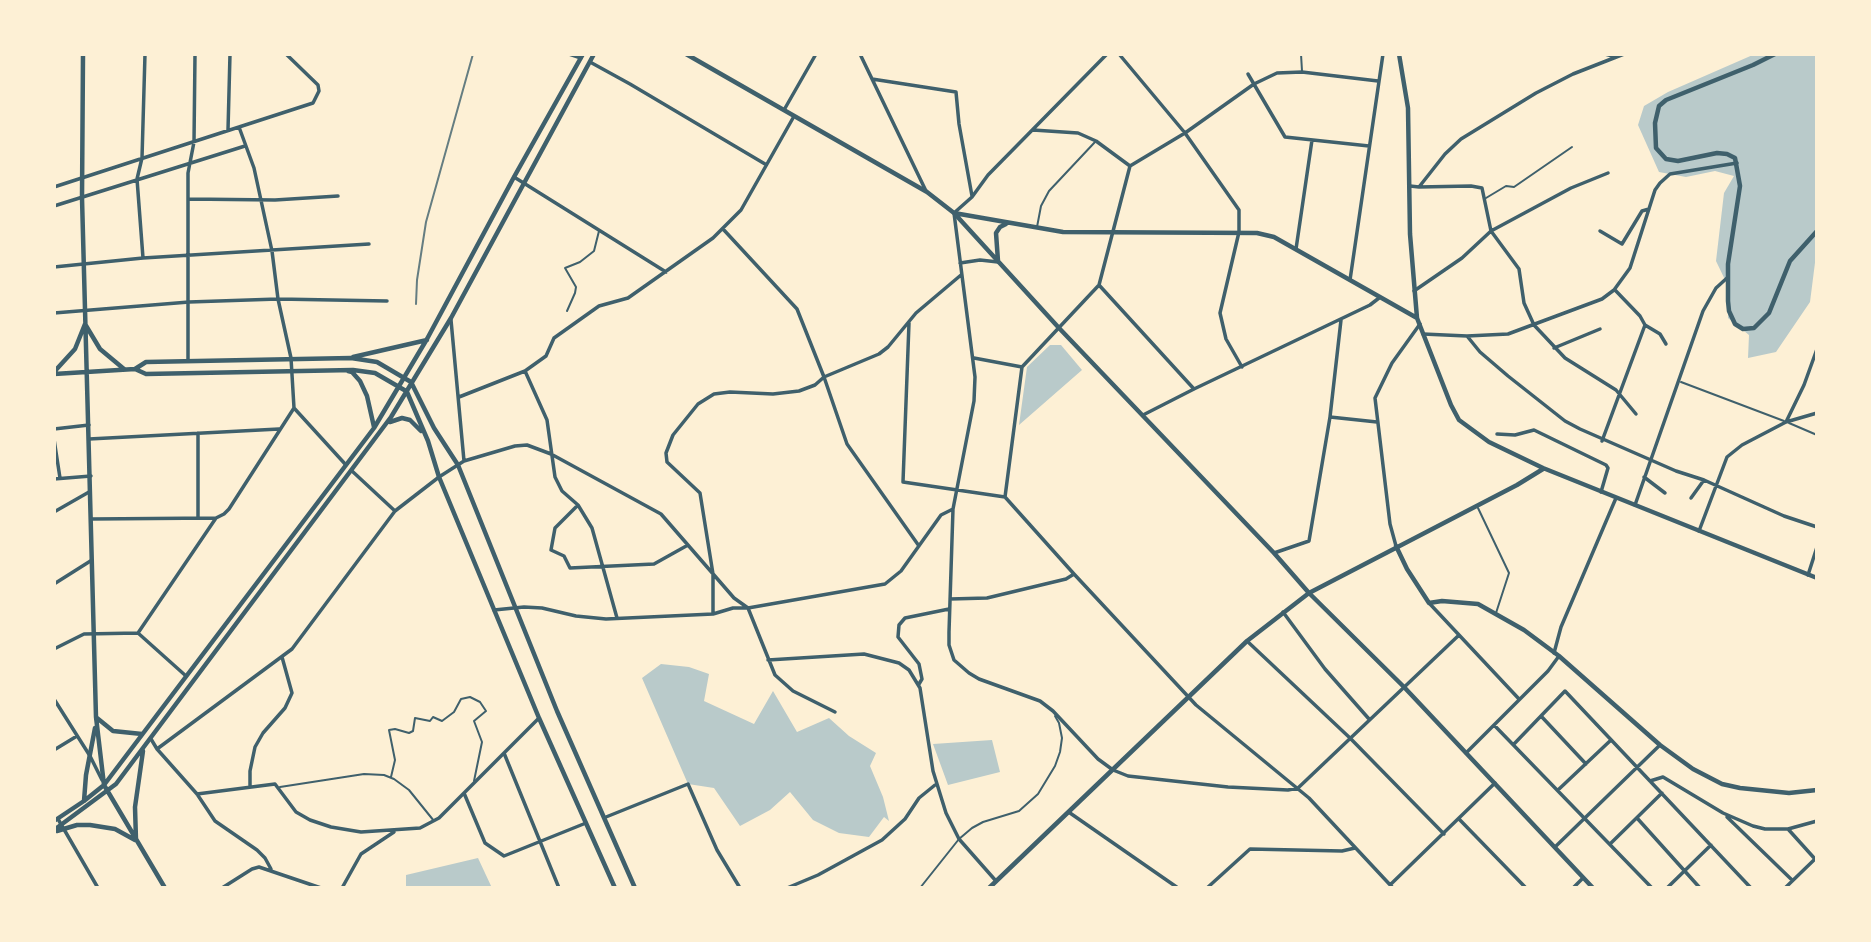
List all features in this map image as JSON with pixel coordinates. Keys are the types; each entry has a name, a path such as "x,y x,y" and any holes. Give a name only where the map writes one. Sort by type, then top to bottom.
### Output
{"street":[{"path":"83,54 84,310 91,476 96,717 104,785"},
{"path":"143,258 137,179 142,158 145,54"},
{"path":"188,361 188,199 189,163 194,142 195,54"},
{"path":"228,130 230,54"},
{"path":"54,187 313,103 319,91 318,85 286,54"},
{"path":"96,887 56,820 104,785 374,428 428,340 582,56 569,54"},
{"path":"54,831 107,792 144,748 384,427 451,318 594,54"},
{"path":"686,54 783,112 927,192 954,213 1059,328 1275,553 1309,593 1404,687 1593,888"},
{"path":"783,112 816,54"},
{"path":"860,54 927,192"},
{"path":"954,213 1107,54"},
{"path":"1119,54 1185,133 1238,207 1239,232 1220,313 1226,339 1242,367"},
{"path":"1350,282 1383,54"},
{"path":"1399,54 1408,108 1414,291 1419,321 1451,405 1462,422 1489,442 1544,468 1817,578"},
{"path":"1605,54 1617,56"},
{"path":"1419,187 1445,154 1461,139 1536,93 1573,74 1624,54"},
{"path":"1775,54 1666,100 1657,111 1656,148 1666,159 1691,160 1717,153 1727,153 1735,158 1740,186 1728,278 1729,312 1735,324 1743,329 1754,328 1769,313 1790,261 1817,231"},
{"path":"590,62 765,164"},
{"path":"1005,497 1022,367 1099,285 1130,166 1185,133 1254,84 1283,71 1378,81"},
{"path":"1248,74 1285,137 1369,146"},
{"path":"872,79 956,92 972,197"},
{"path":"458,397 525,370 547,356 554,338 599,306 628,298 723,229 741,209 793,117"},
{"path":"91,519 216,518 224,514 294,408 291,358 278,299 272,251 254,168 239,127"},
{"path":"1033,130 1078,133 1096,141 1130,166"},
{"path":"1296,251 1312,140"},
{"path":"54,206 244,146"},
{"path":"1423,334 1508,334 1587,306 1614,289 1630,268 1655,190 1670,174 1737,163"},
{"path":"1414,291 1462,258 1491,231 1571,188 1608,173"},
{"path":"514,177 666,272"},
{"path":"1410,186 1482,188 1491,231 1518,266 1524,303 1534,325 1554,348 1583,371 1616,390 1636,414"},
{"path":"188,199 260,200 338,196"},
{"path":"1600,231 1622,244 1642,211 1649,209"},
{"path":"954,213 978,215 1006,224 1063,232 1239,232 1267,235 1419,321"},
{"path":"954,213 974,358 974,401 953,509 949,645 954,660 959,665 979,678 1036,699 1053,711 1098,759 1113,770 1136,778 1288,790 1298,788 1458,636"},
{"path":"998,262 996,233 1006,224"},
{"path":"723,229 797,309 847,444 919,546"},
{"path":"54,267 143,258 369,244"},
{"path":"960,263 980,260 998,262"},
{"path":"713,614 713,575 700,493 667,462 666,453 673,435 698,404 714,394 788,392 815,385 824,377 879,354 916,313 961,275"},
{"path":"1634,505 1703,311 1716,288 1728,278"},
{"path":"1099,285 1194,388"},
{"path":"1614,289 1645,325 1660,334 1666,344"},
{"path":"1143,415 1194,388 1342,319 1379,298"},
{"path":"54,313 189,302 278,299 387,301"},
{"path":"451,318 464,461"},
{"path":"1275,553 1309,541 1330,417 1342,319"},
{"path":"1419,321 1380,383 1375,398 1390,524 1404,563 1429,603 1519,699"},
{"path":"909,323 903,482 1005,497 1189,697 1298,788 1392,886 1495,783"},
{"path":"85,324 100,349 125,369"},
{"path":"54,373 75,349 85,324"},
{"path":"1602,441 1645,325"},
{"path":"1554,348 1600,329"},
{"path":"1467,336 1480,352 1565,421 1602,441 1817,527"},
{"path":"346,358 428,340"},
{"path":"1786,422 1804,385 1817,349"},
{"path":"135,369 146,362 346,358 377,362 411,382 434,428 458,465 557,711 635,888"},
{"path":"974,358 1022,367"},
{"path":"54,373 125,369 135,369 146,374 330,369 375,373 406,391 494,610 615,888"},
{"path":"330,369 352,372 360,381 367,396 374,428"},
{"path":"525,370 547,420 555,477 562,491 578,505 592,528 617,618"},
{"path":"294,408 346,466"},
{"path":"1699,531 1727,457 1742,445 1786,422 1817,413"},
{"path":"1330,417 1377,422"},
{"path":"384,427 394,419 410,420 428,441"},
{"path":"54,429 89,425"},
{"path":"89,439 279,429"},
{"path":"1497,435 1515,435 1534,430 1606,465 1608,468 1601,492"},
{"path":"198,433 198,518"},
{"path":"54,439 57,479 91,476"},
{"path":"157,749 292,649 395,512 464,461 527,445 551,454 661,514 734,598 748,608 771,670 783,683 835,712"},
{"path":"989,888 1247,641 1283,612 1309,593 1544,468"},
{"path":"352,471 395,512"},
{"path":"1644,477 1665,493"},
{"path":"1692,498 1704,480"},
{"path":"54,512 91,491"},
{"path":"1466,753 1557,655 1561,627 1616,498"},
{"path":"578,505 555,528 551,550 564,556 570,568 583,565 602,568 654,564 688,545"},
{"path":"494,610 542,608 586,617 617,618 713,614 733,608 748,608 885,584 896,577 941,515 953,509"},
{"path":"138,633 216,518"},
{"path":"1808,575 1817,547"},
{"path":"54,584 92,560"},
{"path":"949,598 987,597 1066,579 1074,574"},
{"path":"1429,603 1442,601 1478,604 1524,629 1660,745 1693,769 1722,784 1774,792 1817,790"},
{"path":"919,684 922,679 919,664 898,637 899,625 905,618 949,609"},
{"path":"1283,612 1325,669 1370,719"},
{"path":"54,649 74,638 94,633 138,633 186,677"},
{"path":"1247,641 1350,738 1444,834"},
{"path":"768,660 864,654 899,663 909,670 919,684 936,784 959,839 996,882"},
{"path":"250,787 255,747 263,733 285,708 292,693 282,657"},
{"path":"1514,744 1565,691 1751,888"},
{"path":"54,699 90,756 107,792 165,888"},
{"path":"1541,716 1586,764"},
{"path":"96,717 113,731 143,734"},
{"path":"85,801 96,717"},
{"path":"197,794 275,784 290,805 310,820 331,827 361,832 420,828 435,822 540,718"},
{"path":"1494,725 1652,888"},
{"path":"54,750 77,737"},
{"path":"150,738 197,794 215,821 257,850 271,869"},
{"path":"1558,790 1611,740"},
{"path":"1555,847 1660,745"},
{"path":"136,841 135,807 144,748"},
{"path":"503,753 559,888"},
{"path":"1650,781 1663,777 1723,813 1765,829 1788,829 1817,821"},
{"path":"606,817 688,784 712,839 740,888"},
{"path":"787,888 818,875 882,840 905,819 919,798 936,784"},
{"path":"464,793 485,843 507,856 586,823"},
{"path":"1610,844 1662,793"},
{"path":"1070,813 1177,888"},
{"path":"1723,813 1792,880"},
{"path":"1460,818 1527,888"},
{"path":"1637,818 1700,888"},
{"path":"62,827 77,825 108,828 136,841"},
{"path":"1785,888 1816,859 1788,829"},
{"path":"342,888 361,854 395,831"},
{"path":"1667,888 1711,845"},
{"path":"1207,888 1250,849 1342,851 1355,848"},
{"path":"222,888 254,867 271,869 321,888"},
{"path":"1573,888 1583,878"}],"lane":[{"path":"1301,54 1301,72"},
{"path":"1037,228 1041,206 1049,191 1096,141"},
{"path":"1485,198 1506,186 1514,187 1572,147"},
{"path":"567,312 576,287 565,268 580,262 594,251 599,230"},
{"path":"1680,381 1817,435"},
{"path":"1477,506 1509,573 1496,614"},
{"path":"391,778 395,760 389,730 409,733 413,731 415,718 430,721 433,717 442,721 454,712 461,699 470,697 480,702 486,711 474,721 482,742 474,781"},
{"path":"920,888 959,839 983,822 1019,811 1042,788 1055,766 1062,738 1053,711"},
{"path":"280,788 363,774 391,778 409,790 435,822"}],"shaded area":[{"path":"1755,54 1817,54 1817,247 1810,302 1776,352 1748,358 1749,335 1728,318 1728,286 1716,261 1724,193 1734,176 1715,171 1686,177 1659,172 1638,125 1644,106 1668,92"},
{"path":"1050,345 1061,345 1082,370 1019,425 1027,367"},
{"path":"661,664 689,667 709,674 704,701 754,724 773,691 797,732 829,718 849,736 876,753 870,766 883,797 889,821 884,817 869,837 839,833 813,820 790,792 770,810 740,826 714,788 688,784 642,678"},
{"path":"992,740 1000,772 948,785 933,744"},
{"path":"478,858 492,888 406,888 406,875"}],"railway":[{"path":"416,304 426,222 473,54"}]}
